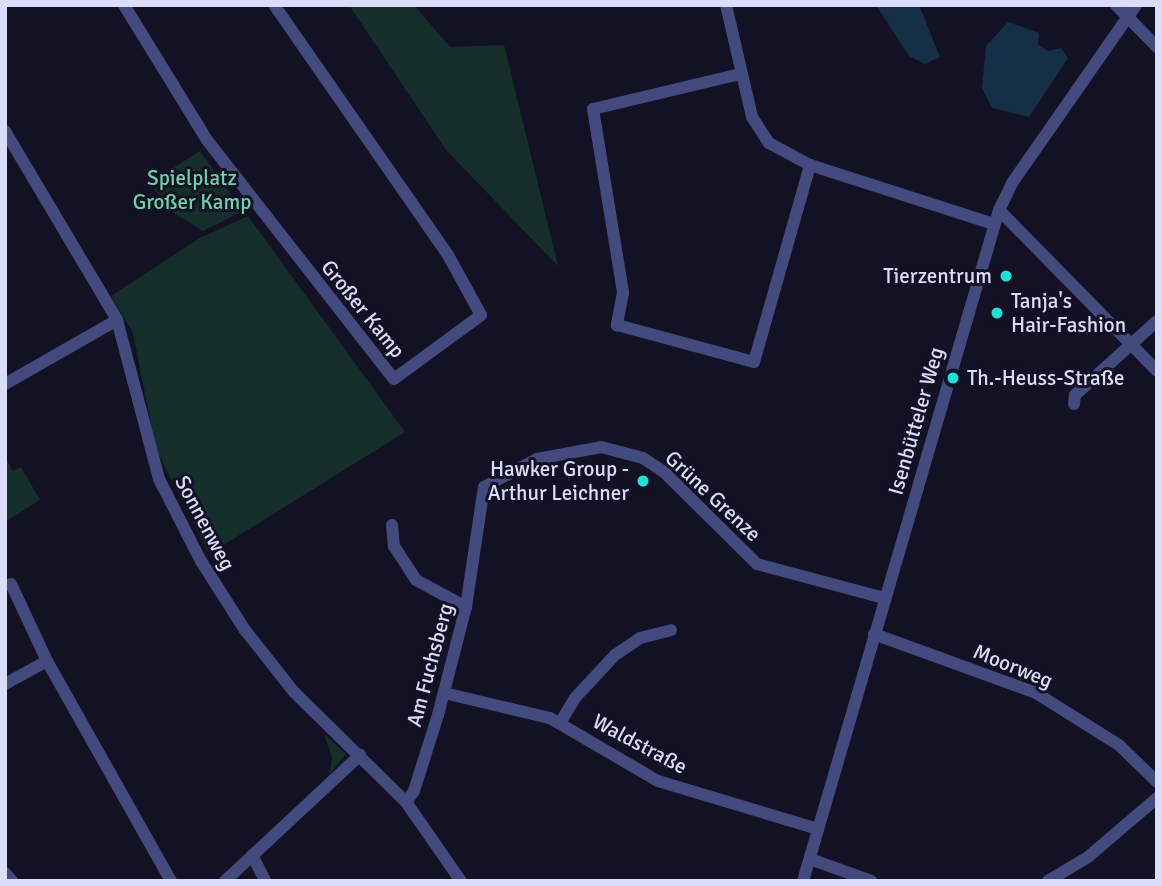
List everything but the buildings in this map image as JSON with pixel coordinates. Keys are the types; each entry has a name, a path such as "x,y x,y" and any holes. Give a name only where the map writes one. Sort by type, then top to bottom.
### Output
{"street":[{"name":"Großer Kamp","path":"124,5 207,140 394,379 481,315 448,255 274,5"},
{"path":"726,5 752,117 769,143 810,165 994,224"},
{"path":"1116,5 1157,47"},
{"name":"Isenbütteler Weg","path":"803,881 999,210 1012,183 1136,5"},
{"path":"740,74 593,109 623,293 617,325 754,362 810,165"},
{"name":"Sonnenweg","path":"5,131 117,320 159,479 174,501 190,542 245,630 294,692 407,802 461,881"},
{"path":"999,210 1157,371"},
{"path":"5,384 117,320"},
{"path":"1074,404 1075,395 1157,321"},
{"name":"Grüne Grenze","path":"476,533 484,487 537,459 601,447 643,458 665,473 757,564 884,598"},
{"path":"392,525 394,546 416,580 466,607"},
{"name":"Am Fuchsberg","path":"407,802 414,791 444,693 466,607 476,533"},
{"path":"11,584 47,661 171,881"},
{"path":"560,723 575,698 615,655 640,638 671,631"},
{"name":"Moorweg","path":"874,634 1036,693 1118,745 1157,782"},
{"path":"5,684 47,661"},
{"name":"Waldstraße","path":"444,693 499,703 560,723 657,781 818,829"},
{"path":"225,881 360,755"},
{"path":"1048,881 1088,857 1157,798"},
{"path":"253,855 265,881"},
{"path":"810,859 871,881"},
{"path":"5,873 12,881"}],"green space":[{"path":"349,5 414,5 450,47 504,45 558,266 446,150"},
{"name":"Spielplatz Großer Kamp","path":"200,151 243,211 203,231 174,213 149,183"},
{"path":"248,216 405,432 209,554 156,449 133,333 111,296 200,238"},
{"path":"5,458 13,471 21,467 40,500 5,522"},
{"path":"324,734 346,754 329,775 332,757"}],"water":[{"path":"876,5 919,5 940,57 925,64 909,56"},
{"path":"1008,22 1039,33 1038,44 1048,51 1061,48 1068,58 1029,117 992,108 982,88 986,46"}],"place":[{"name":"Tierzentrum","path":"1006,276"},
{"name":"Tanja's Hair-Fashion","path":"997,313"},
{"name":"Th.-Heuss-Straße","path":"953,378"},
{"name":"Hawker Group - Arthur Leichner","path":"643,481"}]}
